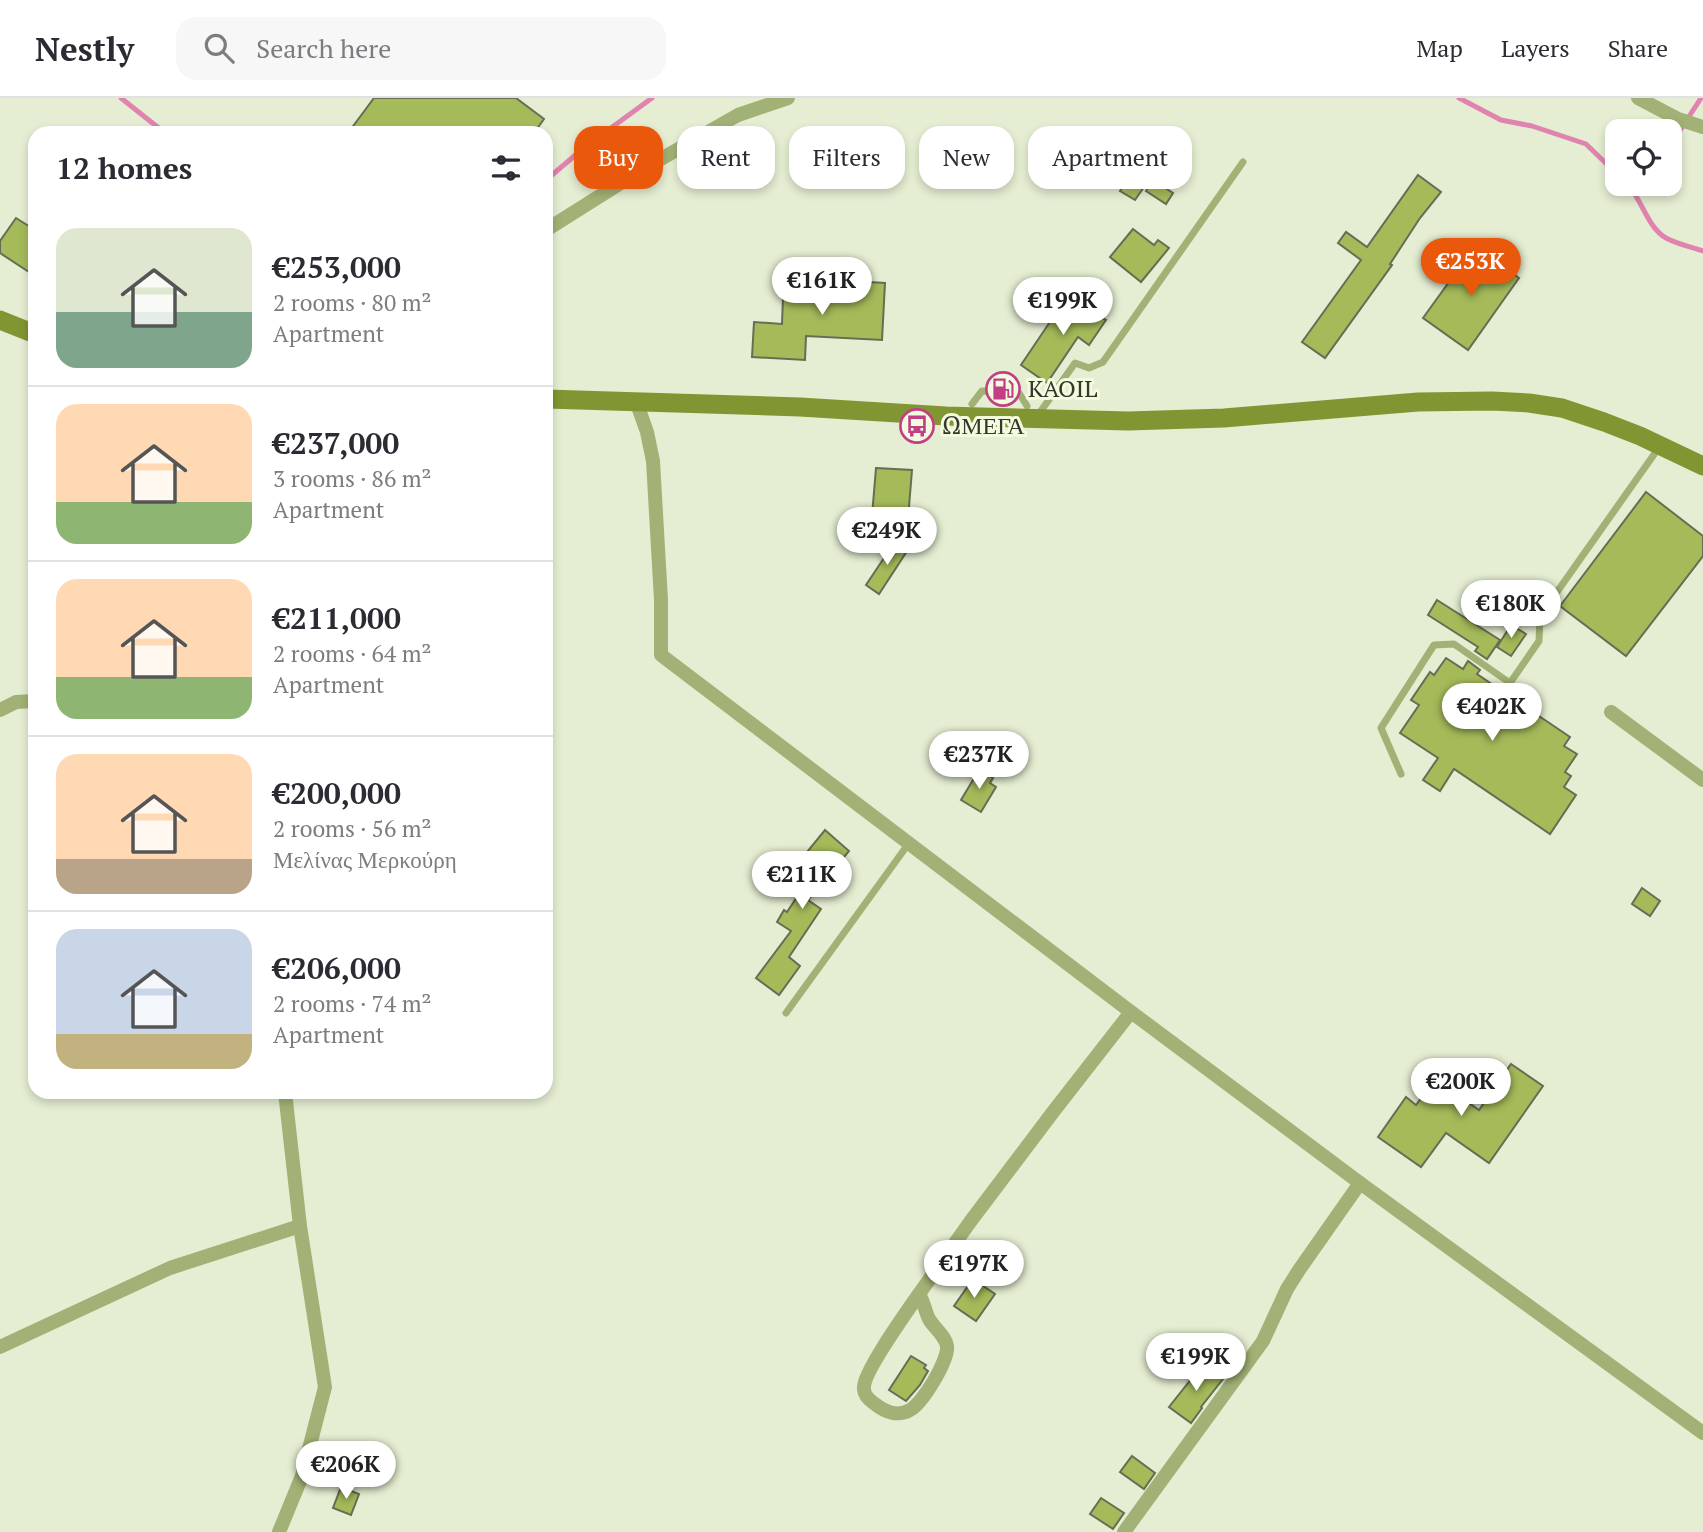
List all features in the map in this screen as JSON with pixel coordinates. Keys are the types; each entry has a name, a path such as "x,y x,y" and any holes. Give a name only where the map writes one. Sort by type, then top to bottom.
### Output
{"street":[{"path":"553,226 638,172 738,115 788,98"},
{"path":"1638,98 1678,119 1698,126"},
{"path":"0,320 28,331"},
{"path":"553,399 800,407 946,416 1032,412 1128,421 1224,418 1418,402 1530,403 1562,408 1604,422 1695,462"},
{"path":"636,401 647,432 653,461 661,600 661,655 1360,1183 1703,1433"},
{"path":"0,710 16,702 28,701"},
{"path":"1611,712 1703,780"},
{"path":"919,1294 928,1318 946,1343 946,1356 940,1370 914,1407 901,1413 887,1411 873,1403 863,1390 873,1365 919,1294 1014,1163 1131,1012"},
{"path":"279,1532 302,1476 325,1387 300,1226 286,1099"},
{"path":"1124,1532 1263,1341 1287,1289 1360,1183"},
{"path":"0,1347 170,1268 300,1226"}],"lane":[{"path":"972,404 982,391 1019,393 1032,412 1075,363 1089,368 1103,362 1243,163"},
{"path":"1401,774 1381,727 1434,645 1454,644 1510,683 1539,641 1540,616 1661,446"},
{"path":"786,1013 909,843"}],"building":[{"path":"374,98 516,98 544,119 539,126 353,126"},
{"path":"1418,175 1441,192 1420,218 1390,264 1392,265 1325,358 1302,342 1361,260 1338,243 1346,232 1367,247"},
{"path":"1121,189 1143,189 1135,200 1120,191"},
{"path":"1167,189 1173,193 1166,204 1146,191"},
{"path":"16,218 28,226 28,271 0,253 0,241"},
{"path":"1133,229 1154,245 1158,240 1169,248 1141,282 1110,257"},
{"path":"1475,246 1519,278 1468,350 1423,318"},
{"path":"800,278 885,283 882,340 806,336 805,360 752,357 754,322 782,324 783,297 799,298"},
{"path":"1074,297 1085,304 1087,301 1105,314 1102,318 1106,320 1089,345 1078,337 1047,383 1021,365 1064,301 1069,304"},
{"path":"876,468 912,470 908,519 872,516"},
{"path":"1646,492 1703,536 1703,556 1626,656 1560,606"},
{"path":"896,540 909,548 879,594 866,585"},
{"path":"1437,600 1500,640 1487,659 1475,651 1478,647 1428,615"},
{"path":"1511,625 1526,634 1511,656 1497,647"},
{"path":"1446,658 1463,669 1468,661 1480,670 1477,674 1570,737 1564,746 1577,754 1565,772 1571,776 1564,787 1576,795 1550,834 1454,769 1440,791 1423,780 1438,758 1400,733 1419,705 1411,700 1430,672 1434,675"},
{"path":"979,770 993,778 990,783 996,787 981,812 961,800"},
{"path":"825,830 849,851 808,900 821,909 789,957 800,966 779,995 756,978 791,931 777,922 784,910 787,912 812,874 798,863"},
{"path":"1642,888 1660,901 1650,916 1632,904"},
{"path":"1511,1064 1543,1086 1489,1163 1446,1133 1421,1167 1378,1137 1406,1097 1416,1105 1435,1079 1479,1110"},
{"path":"973,1279 995,1294 976,1321 954,1306"},
{"path":"911,1356 926,1365 924,1368 928,1371 906,1401 889,1390"},
{"path":"1204,1363 1223,1379 1191,1423 1169,1407"},
{"path":"1132,1456 1155,1473 1144,1489 1120,1472"},
{"path":"341,1487 359,1494 351,1515 333,1508"},
{"path":"1101,1498 1124,1513 1113,1529 1090,1514"}],"waterway":[{"path":"121,98 156,126"},
{"path":"553,174 652,98"},
{"path":"1459,98 1501,120 1532,126 1586,144 1605,162"},
{"path":"1682,127 1701,98"},
{"path":"1636,196 1659,233 1675,242 1703,251"}],"place":[{"name":"KAOIL","path":"1003,389"},
{"name":"ΩΜΕΓΑ","path":"917,426"}]}
